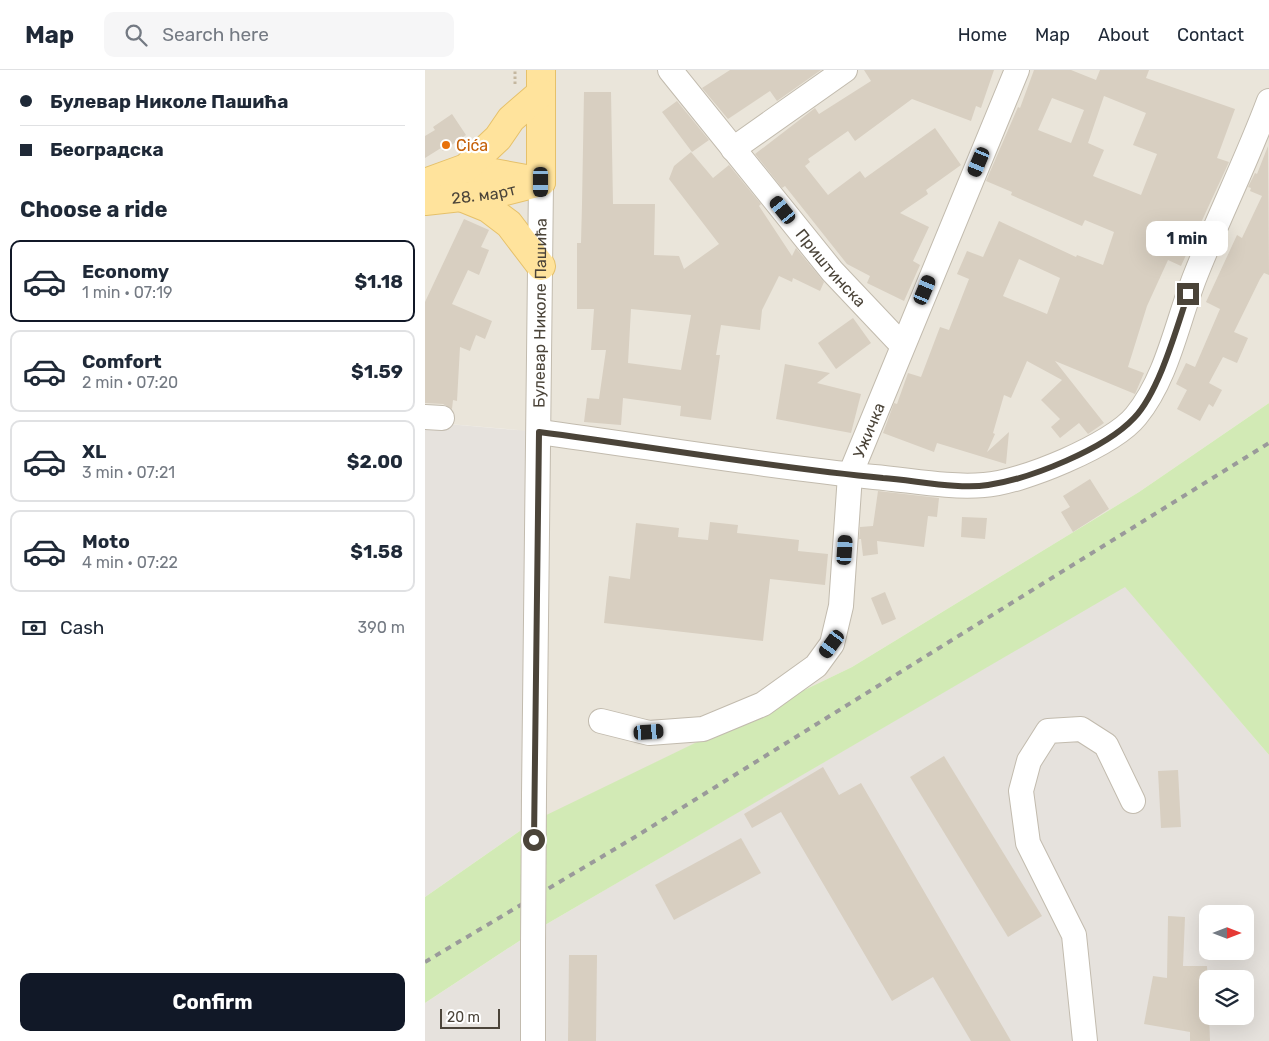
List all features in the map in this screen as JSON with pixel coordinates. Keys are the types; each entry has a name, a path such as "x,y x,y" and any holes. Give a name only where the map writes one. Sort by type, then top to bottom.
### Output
{"main road":[{"name":"28. март","path":"425,183 466,168 498,138 541,81"},
{"name":"Булевар Николе Пашића","path":"541,81 541,182"},
{"path":"466,168 541,182"},
{"name":"28. март","path":"425,201 497,193 541,182"},
{"path":"460,197 488,208 509,224 541,266"}],"street":[{"name":"Приштинска","path":"670,70 832,271 902,345"},
{"path":"733,149 845,70"},
{"name":"Ужичка","path":"601,720 649,732 703,729 763,704 816,666 832,644 841,606 850,474 1017,70"},
{"path":"539,432 850,474 987,485 1051,466 1088,451 1124,428 1136,416 1162,368 1195,276 1269,101"},
{"name":"Булевар Николе Пашића","path":"533,1041 541,182"},
{"path":"1085,1041 1074,935 1028,844 1021,791 1029,760 1048,731 1081,729 1106,744 1133,800"}],"path":[{"path":"515,70 515,84"}],"shaded area":[{"path":"425,70 1269,70 1269,403 1139,492 852,667 540,819 518,430 425,422"},
{"path":"425,422 539,432 534,821 425,897"},
{"path":"1125,586 1269,755 1269,1041 425,1041 425,1003 533,932"}],"green space":[{"path":"1269,403 1269,755 1125,587 533,932 425,1003 425,897 534,821 852,667 1139,492"}],"building":[{"path":"730,70 821,70 777,101 770,91 728,119 702,88"},
{"path":"864,70 994,70 981,108 976,106 971,121 912,99 855,141 848,131 808,159 810,162 805,166 828,195 860,171 865,178 935,128 961,165 926,190 928,194 900,213 929,227 913,261 920,265 904,301 867,283 870,276 847,264 785,186 782,188 755,154 815,108 819,114 871,81"},
{"path":"1034,70 1071,70 1096,80 1100,70 1149,70 1146,78 1235,109 1217,158 1229,162 1181,266 1168,260 1147,306 1128,367 1144,373 1135,394 1055,361 1104,423 1088,434 1079,423 1060,438 1051,427 1060,419 1041,400 1062,380 1027,361 1011,398 1004,395 993,433 995,434 987,452 1009,432 1006,464 937,443 934,452 883,433 894,403 897,404 908,373 921,377 940,327 949,330 969,279 957,274 967,251 983,257 999,221 1076,257 1077,255 1103,265 1114,232 1085,220 1082,226 1011,195 1012,192 986,181 1018,107 1020,108","holes":["1104,96 1146,113 1133,145 1157,154 1141,195 1093,176 1104,150 1088,143","1052,98 1084,110 1071,143 1038,130","1019,259 1060,278 1047,314 1003,296"]},
{"path":"584,92 611,92 613,204 655,204 654,255 679,256 684,269 719,244 669,179 674,166 691,152 713,178 729,165 761,204 759,206 792,256 796,248 824,282 820,291 793,278 792,282 779,276 762,310 760,330 721,325 716,355 720,355 711,420 680,416 681,406 623,398 621,425 584,422 587,398 599,399 606,350 591,350 594,309 577,309 577,243 581,243","holes":["631,309 691,315 681,370 628,363"]},
{"path":"677,101 709,140 692,152 662,112"},
{"path":"452,114 466,135 443,151 441,148 425,158 425,136 435,130 433,127"},
{"path":"1268,146 1269,275 1264,273 1260,279 1234,332 1248,338 1237,363 1223,357 1209,383 1222,390 1213,407 1209,404 1200,421 1177,409 1187,390 1176,384 1186,363 1195,367 1220,309 1206,302 1237,235 1242,238 1262,196 1250,191 1251,188 1248,187 1255,173 1257,174"},
{"path":"464,219 489,230 481,247 489,250 479,275 468,270 452,304 492,321 485,339 476,335 470,351 460,347 457,401 453,400 452,409 443,404 425,403 425,302"},
{"path":"853,318 871,343 836,369 818,343"},
{"path":"785,364 830,373 817,383 861,394 851,433 776,419"},
{"path":"1090,479 1109,509 1073,532 1061,512 1070,507 1063,496"},
{"path":"878,491 939,498 937,517 928,516 924,547 877,541 878,554 863,556 861,539 859,539 860,527 873,526"},
{"path":"962,517 987,518 985,539 961,537"},
{"path":"710,522 738,525 737,533 799,540 798,551 828,554 825,585 770,579 763,641 604,623 609,576 630,579 636,523 679,528 678,537 708,540"},
{"path":"885,592 896,619 882,625 871,598"},
{"path":"944,756 1042,916 1008,937 910,777"},
{"path":"823,767 839,795 861,783 1011,1041 971,1041 933,977 892,1001 781,812 752,828 744,814"},
{"path":"1178,770 1181,827 1161,828 1158,771"},
{"path":"741,838 761,873 674,920 655,885"},
{"path":"1168,916 1185,917 1183,966 1207,966 1207,970 1199,970 1199,1025 1209,1025 1210,1041 1190,1041 1190,1032 1144,1024 1153,976 1167,978"},
{"path":"569,955 597,955 596,1041 568,1041"}],"railway":[{"path":"425,962 635,837 1269,443"}],"place":[{"name":"Cića","path":"446,145"}],"route":[{"path":"534,840 539,432 705,456 850,474 972,486 998,483 1051,466 1088,451 1124,428 1136,416 1162,368 1188,294"}]}
